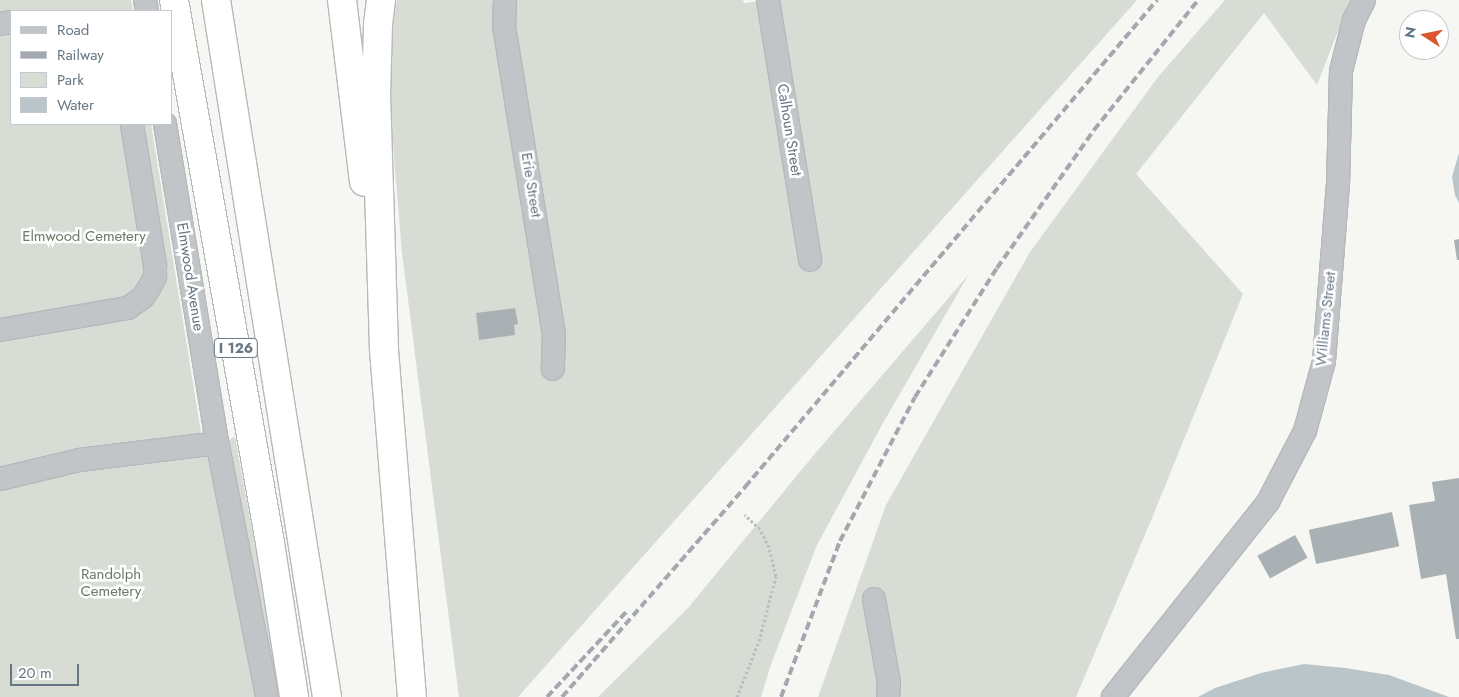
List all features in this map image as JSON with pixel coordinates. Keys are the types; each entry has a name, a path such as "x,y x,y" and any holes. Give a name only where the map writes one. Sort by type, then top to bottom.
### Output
{"highway":[{"name":"I 126","path":"174,0 270,543 294,697"},
{"path":"216,0 327,697"},
{"path":"342,0 384,350 412,697"},
{"path":"382,0 378,24 376,94 384,350"}],"street":[{"name":"Calhoun Street","path":"768,0 810,260"},
{"name":"Williams Street","path":"1113,697 1268,502 1305,431 1324,361 1338,185 1342,71 1354,20 1364,0"},
{"name":"Erie Street","path":"504,1 504,26 554,334 553,369"},
{"path":"0,330 128,308 149,288 155,277 155,265 132,125"},
{"name":"Elmwood Avenue","path":"165,125 216,437 267,697"},
{"path":"0,479 79,460 216,437"},
{"path":"874,599 889,683 888,697"}],"path":[{"path":"737,697 759,641 776,576 770,546 760,529 745,515"}],"green space":[{"name":"Randolph Cemetery","path":"0,0 131,0 133,10 10,10 10,125 151,125 204,451 235,437 283,697 0,697"},
{"path":"397,0 743,0 744,3 769,0 1137,0 518,697 459,697 402,253 390,109 393,24"},
{"path":"1225,0 1350,0 1317,85 1264,13 1136,174 1243,294 1150,523 1076,697 818,697 886,505 1030,252 1158,77"},
{"path":"969,274 883,423 817,545 771,664 761,697 598,697 688,608 813,456"}],"water":[{"path":"1459,153 1459,203 1455,195 1452,177"},
{"path":"1304,664 1389,675 1449,697 1198,697 1215,688 1261,673"}],"building":[{"path":"1459,239 1459,260 1457,260 1454,240"},
{"path":"515,308 518,324 514,325 515,335 479,340 476,313"},
{"path":"1459,478 1459,639 1456,639 1446,574 1421,579 1409,505 1435,501 1432,482"},
{"path":"1392,512 1399,546 1316,564 1309,530"},
{"path":"1295,535 1308,558 1270,579 1257,556"}],"railway":[{"path":"562,697 745,487 1157,0"},
{"path":"781,697 840,541 915,397 997,268 1094,130 1198,0"},
{"path":"547,697 628,610"}],"park label":[{"name":"Elmwood Cemetery","path":"84,237"}]}
